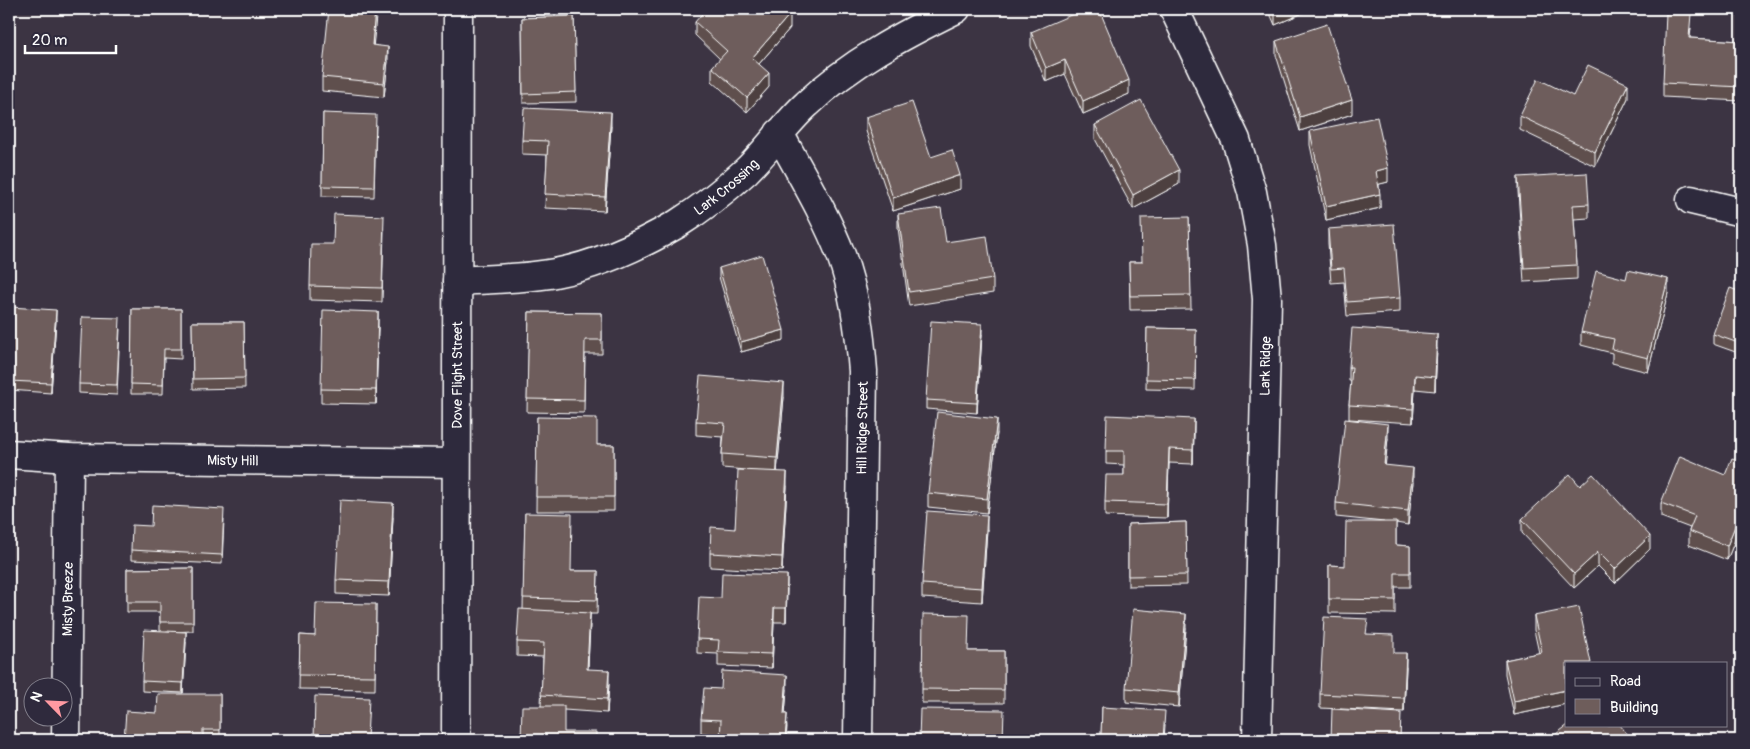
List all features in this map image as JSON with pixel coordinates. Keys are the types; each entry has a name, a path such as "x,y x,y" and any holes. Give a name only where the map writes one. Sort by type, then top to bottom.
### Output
{"street":[{"name":"Dove Flight Street","path":"456,740 458,9"},
{"name":"Lark Crossing","path":"457,281 556,273 598,260 638,244 677,223 713,198 746,170 807,103 854,66 904,34 956,9"},
{"name":"Lark Ridge","path":"1174,9 1236,140 1252,192 1262,245 1267,299 1258,740"},
{"name":"Hill Ridge Street","path":"779,133 825,219 841,255 852,293 860,332 863,371 858,740"},
{"path":"1691,200 1741,212"},
{"name":"Misty Hill","path":"9,454 69,458 456,464"},
{"name":"Misty Breeze","path":"66,740 69,458"}],"building":[{"path":"329,9 375,9 372,45 388,47 384,83 322,77"},
{"path":"706,9 784,9 790,14 752,58 769,73 747,98 712,67 727,51 695,22"},
{"path":"1085,9 1099,9 1129,80 1083,101 1065,60 1046,68 1031,32"},
{"path":"1666,13 1691,14 1689,38 1741,41 1741,87 1663,83"},
{"path":"574,16 576,92 523,94 522,18"},
{"path":"1327,24 1352,100 1300,117 1276,41"},
{"path":"1588,65 1628,84 1595,152 1520,116 1538,79 1573,96"},
{"path":"1141,100 1179,170 1133,195 1095,125"},
{"path":"912,102 931,157 952,150 960,175 893,198 866,117"},
{"path":"524,108 611,112 605,197 545,194 548,141 522,140"},
{"path":"323,113 376,115 374,187 322,186"},
{"path":"1377,117 1388,168 1376,171 1380,194 1326,206 1310,131"},
{"path":"1587,173 1589,204 1573,205 1577,265 1524,268 1518,177"},
{"path":"941,208 946,242 987,236 993,279 909,292 898,214"},
{"path":"334,214 384,216 382,288 310,286 311,244 333,244"},
{"path":"1189,217 1191,295 1130,296 1129,262 1142,262 1141,218"},
{"path":"1394,224 1400,298 1347,302 1344,268 1331,269 1328,229"},
{"path":"762,255 784,330 741,342 719,268"},
{"path":"1628,270 1668,279 1648,358 1612,349 1614,339 1581,332 1596,271 1626,279"},
{"path":"1730,288 1741,292 1741,344 1713,334"},
{"path":"10,307 56,310 51,383 9,381"},
{"path":"132,309 181,309 181,349 164,349 163,385 131,384"},
{"path":"323,310 378,312 376,390 321,389"},
{"path":"529,312 602,313 602,340 585,340 584,400 527,399"},
{"path":"82,317 120,318 117,385 79,384"},
{"path":"931,321 982,324 977,403 926,400"},
{"path":"192,322 244,322 245,378 193,379"},
{"path":"1147,328 1196,329 1195,380 1146,379"},
{"path":"1352,328 1437,334 1435,377 1415,375 1413,409 1349,405 1352,367 1349,367"},
{"path":"700,376 784,383 777,458 722,454 725,423 696,421"},
{"path":"937,412 997,419 987,499 928,493"},
{"path":"1107,415 1194,419 1193,450 1169,449 1167,504 1105,502 1106,475 1124,475 1124,451 1106,451"},
{"path":"537,417 597,418 597,445 614,445 614,497 536,497"},
{"path":"1345,419 1388,424 1384,465 1413,468 1408,511 1336,503"},
{"path":"1680,456 1725,475 1732,458 1741,462 1741,511 1727,546 1689,531 1695,516 1661,503"},
{"path":"738,470 787,472 782,557 710,553 711,527 735,529"},
{"path":"1570,474 1580,486 1593,474 1650,536 1615,569 1598,552 1574,574 1522,519"},
{"path":"340,500 393,503 389,582 336,580"},
{"path":"152,505 224,509 222,555 131,550 132,525 151,526"},
{"path":"927,511 987,515 982,588 922,584"},
{"path":"525,513 572,514 571,571 598,571 597,600 523,598"},
{"path":"1186,522 1187,575 1128,576 1128,524"},
{"path":"1346,522 1396,522 1396,545 1410,546 1410,573 1395,573 1395,600 1329,599 1329,565 1345,566"},
{"path":"193,568 193,622 160,622 160,602 127,602 127,569"},
{"path":"722,573 787,575 786,608 774,608 772,654 718,652 719,640 697,639 699,597 721,598"},
{"path":"316,603 376,604 375,676 299,675 300,635 315,636"},
{"path":"1579,607 1591,662 1565,662 1565,690 1514,701 1505,660 1542,652 1534,616"},
{"path":"519,609 590,613 587,669 609,670 607,699 541,695 544,643 517,642"},
{"path":"1133,609 1186,614 1179,693 1126,688"},
{"path":"923,614 969,615 968,651 1004,651 1004,690 922,689"},
{"path":"1324,617 1368,619 1366,634 1394,635 1394,653 1406,653 1404,698 1320,694"},
{"path":"144,630 186,632 183,683 142,681"},
{"path":"722,671 787,675 784,714 787,714 785,740 720,740 721,720 701,719 704,688 721,689"},
{"path":"158,694 220,694 220,730 203,730 203,740 124,740 126,711 157,713"},
{"path":"315,696 369,698 367,740 314,740"},
{"path":"522,706 564,706 564,732 596,732 596,740 521,740"},
{"path":"1102,707 1165,711 1163,740 1118,740 1118,736 1101,735"},
{"path":"920,709 1004,710 1003,740 919,740"},
{"path":"1332,709 1401,713 1400,740 1331,740"},
{"path":"1567,726 1621,726 1632,740 1548,740"}]}
